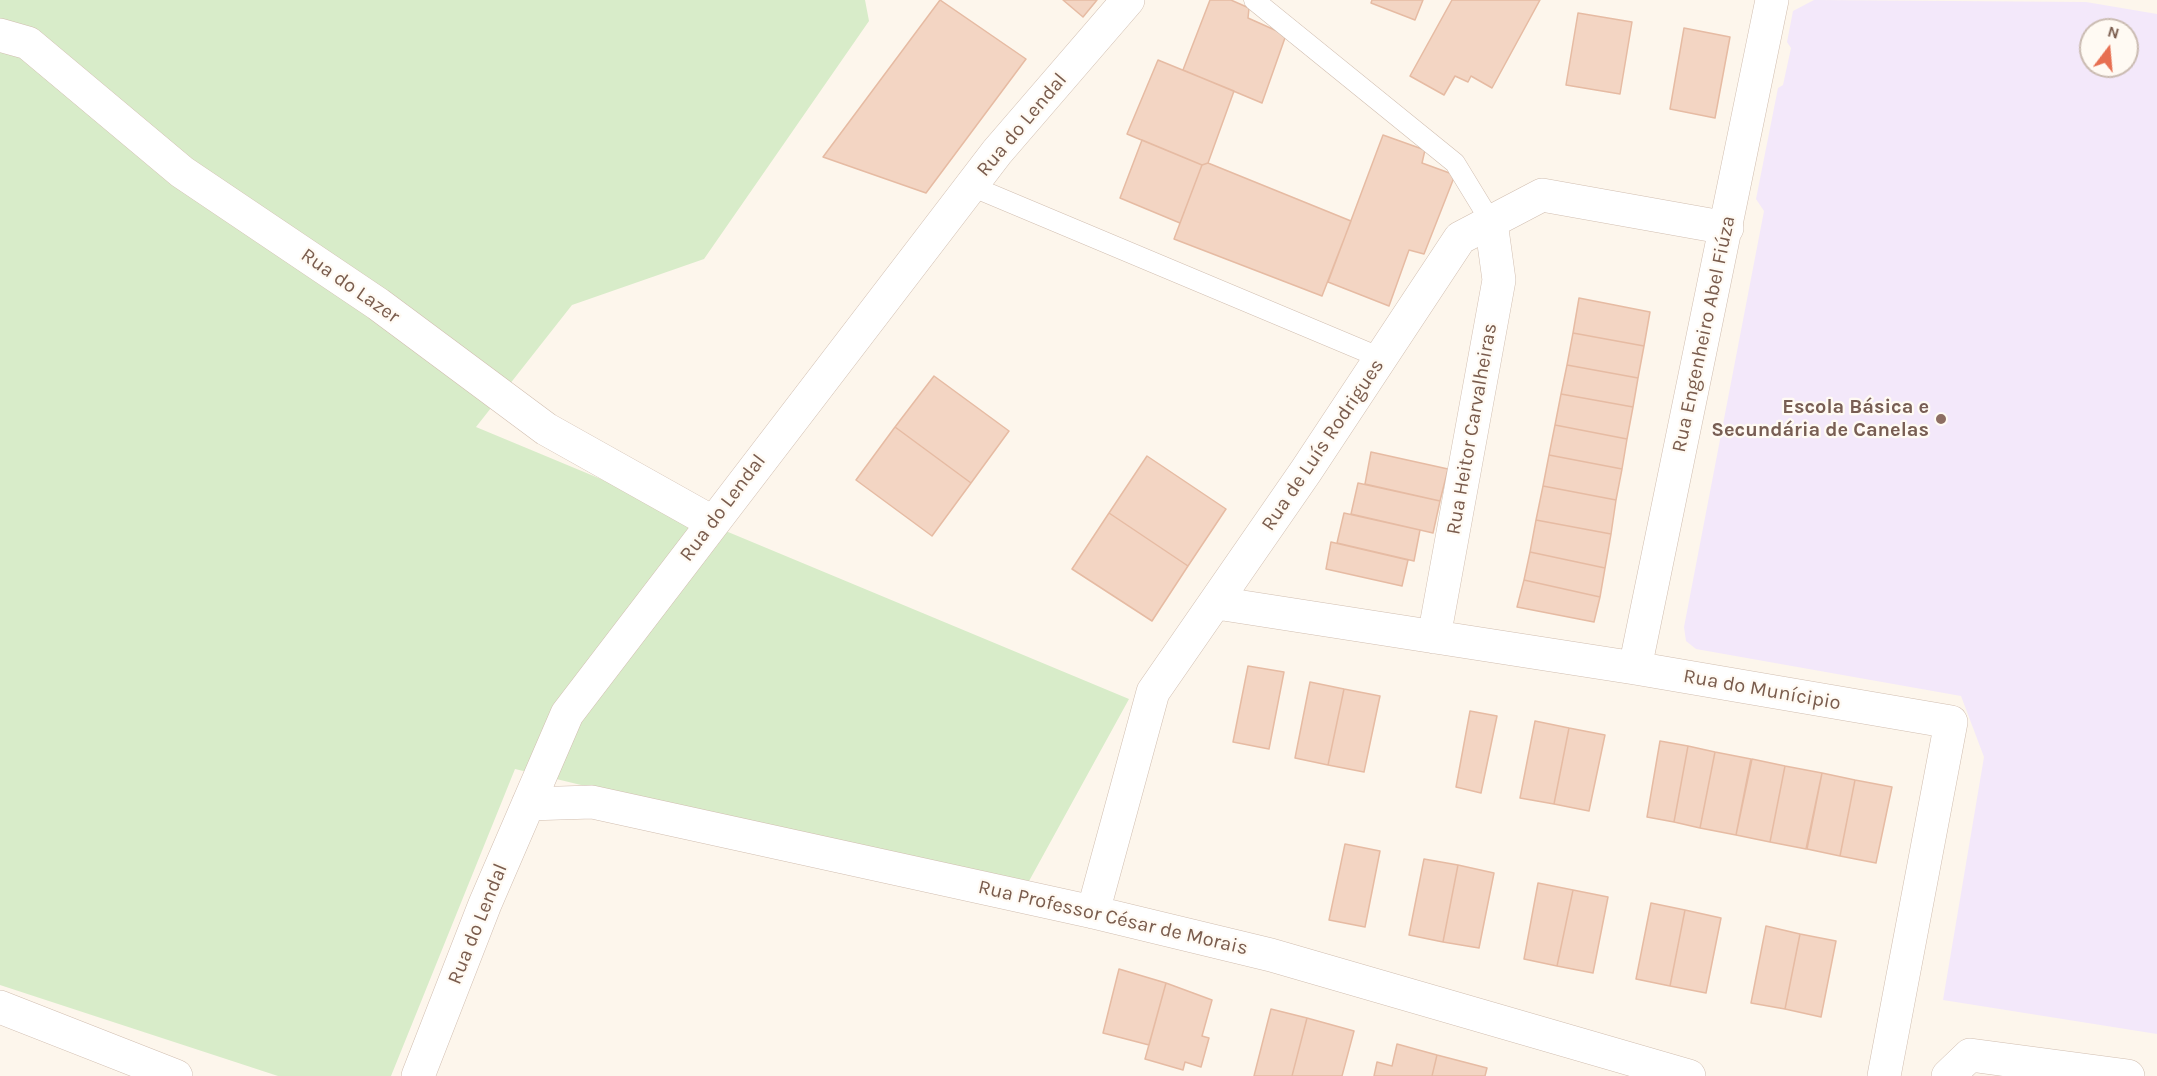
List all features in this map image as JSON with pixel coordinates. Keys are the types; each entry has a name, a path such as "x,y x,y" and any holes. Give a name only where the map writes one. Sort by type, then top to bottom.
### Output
{"street":[{"name":"Rua do Lendal","path":"418,1076 485,904 567,714 971,186 1128,0"},
{"name":"Rua Engenheiro Abel Fiúza","path":"1635,668 1772,0"},
{"name":"Rua do Lazer","path":"0,35 28,43 182,172 378,304 546,429 712,522"},
{"name":"Rua de Luís Rodrigues","path":"1093,912 1153,692 1216,603 1460,238 1542,195 1727,228"},
{"name":"Rua Heitor Carvalheiras","path":"1434,637 1499,280 1491,222"},
{"name":"Rua do Munícipio","path":"1216,603 1635,668 1951,722 1884,1076"},
{"name":"Rua Professor César de Morais","path":"528,804 592,802 1093,912 1271,955 1689,1076"},
{"path":"0,1007 176,1076"},
{"path":"1948,1076 1970,1055 2128,1076"}],"lane":[{"path":"1254,0 1455,163 1491,222"},
{"path":"971,186 1381,358"}],"shaded area":[{"name":"Escola Básica e Secundária de Canelas","path":"1814,0 2086,2 2157,14 2157,1034 1943,1000 1984,757 1961,696 1696,649 1686,641 1684,627 1764,211 1756,199 1778,88 1783,85 1791,48 1787,42 1793,11"}],"green space":[{"path":"0,0 865,0 869,21 704,259 572,305 476,427 1129,699 1023,892 515,769 391,1076 278,1076 0,985"}],"building":[{"path":"940,0 1026,59 926,193 823,157"},
{"path":"1063,0 1097,0 1083,17"},
{"path":"1210,0 1231,0 1249,8 1248,18 1286,35 1262,103 1183,70"},
{"path":"1372,0 1423,0 1415,20 1371,3"},
{"path":"1452,0 1540,0 1492,88 1471,76 1468,82 1455,76 1444,95 1410,76"},
{"path":"1578,13 1632,22 1620,94 1566,85"},
{"path":"1684,28 1730,37 1715,118 1670,109"},
{"path":"1158,60 1234,91 1208,163 1202,165 1127,134"},
{"path":"1383,135 1425,150 1422,163 1455,175 1424,254 1409,250 1389,306 1328,282"},
{"path":"1142,140 1202,165 1180,223 1120,198"},
{"path":"1208,163 1351,221 1322,296 1174,239 1202,165"},
{"path":"1579,298 1650,312 1644,346 1573,333"},
{"path":"1573,333 1644,346 1638,378 1567,365"},
{"path":"1567,365 1638,378 1633,407 1561,394"},
{"path":"934,376 1009,431 971,483 895,427"},
{"path":"1561,394 1633,407 1627,439 1555,425"},
{"path":"1555,425 1627,439 1622,469 1549,455"},
{"path":"895,427 971,483 932,536 856,480"},
{"path":"1371,452 1448,469 1440,501 1365,484"},
{"path":"1549,455 1622,469 1616,500 1543,486"},
{"path":"1147,456 1226,509 1188,566 1109,513"},
{"path":"1358,483 1440,501 1433,533 1351,514"},
{"path":"1543,486 1616,500 1611,534 1536,520"},
{"path":"1109,513 1188,566 1152,621 1072,569"},
{"path":"1344,513 1420,530 1414,561 1337,543"},
{"path":"1536,520 1611,534 1605,568 1530,552"},
{"path":"1331,542 1408,560 1402,586 1326,569"},
{"path":"1530,552 1605,568 1600,597 1524,580"},
{"path":"1524,580 1600,597 1594,622 1517,607"},
{"path":"1248,666 1284,672 1269,749 1233,742"},
{"path":"1310,682 1344,689 1328,765 1295,758"},
{"path":"1344,689 1380,696 1364,772 1328,765"},
{"path":"1470,711 1497,716 1481,793 1456,787"},
{"path":"1535,721 1569,728 1554,804 1520,798"},
{"path":"1569,728 1605,735 1589,811 1554,804"},
{"path":"1660,741 1688,746 1674,822 1647,817"},
{"path":"1688,746 1715,752 1700,828 1674,822"},
{"path":"1715,752 1751,759 1736,835 1700,828"},
{"path":"1752,759 1785,766 1770,842 1736,835"},
{"path":"1785,766 1822,773 1806,849 1770,842"},
{"path":"1822,773 1855,780 1840,856 1807,849"},
{"path":"1855,780 1892,787 1876,863 1840,856"},
{"path":"1345,844 1380,851 1365,927 1329,920"},
{"path":"1424,859 1458,865 1443,942 1409,935"},
{"path":"1458,865 1494,873 1479,948 1443,942"},
{"path":"1538,883 1573,890 1557,966 1524,959"},
{"path":"1573,890 1608,897 1593,973 1557,966"},
{"path":"1651,903 1685,910 1670,986 1636,979"},
{"path":"1685,910 1721,918 1706,993 1670,986"},
{"path":"1766,926 1800,934 1785,1009 1751,1003"},
{"path":"1800,934 1836,941 1821,1017 1785,1009"},
{"path":"1119,969 1166,983 1149,1045 1103,1033"},
{"path":"1166,983 1212,1000 1202,1036 1209,1038 1201,1067 1185,1062 1183,1070 1145,1059"},
{"path":"1271,1009 1307,1018 1292,1076 1254,1076"},
{"path":"1307,1018 1354,1031 1342,1076 1292,1076"},
{"path":"1397,1044 1437,1055 1432,1076 1374,1076 1377,1062 1392,1066"},
{"path":"1437,1055 1487,1068 1485,1076 1432,1076"}],"place":[{"name":"Escola Básica e Secundária de Canelas","path":"1941,419"}]}
